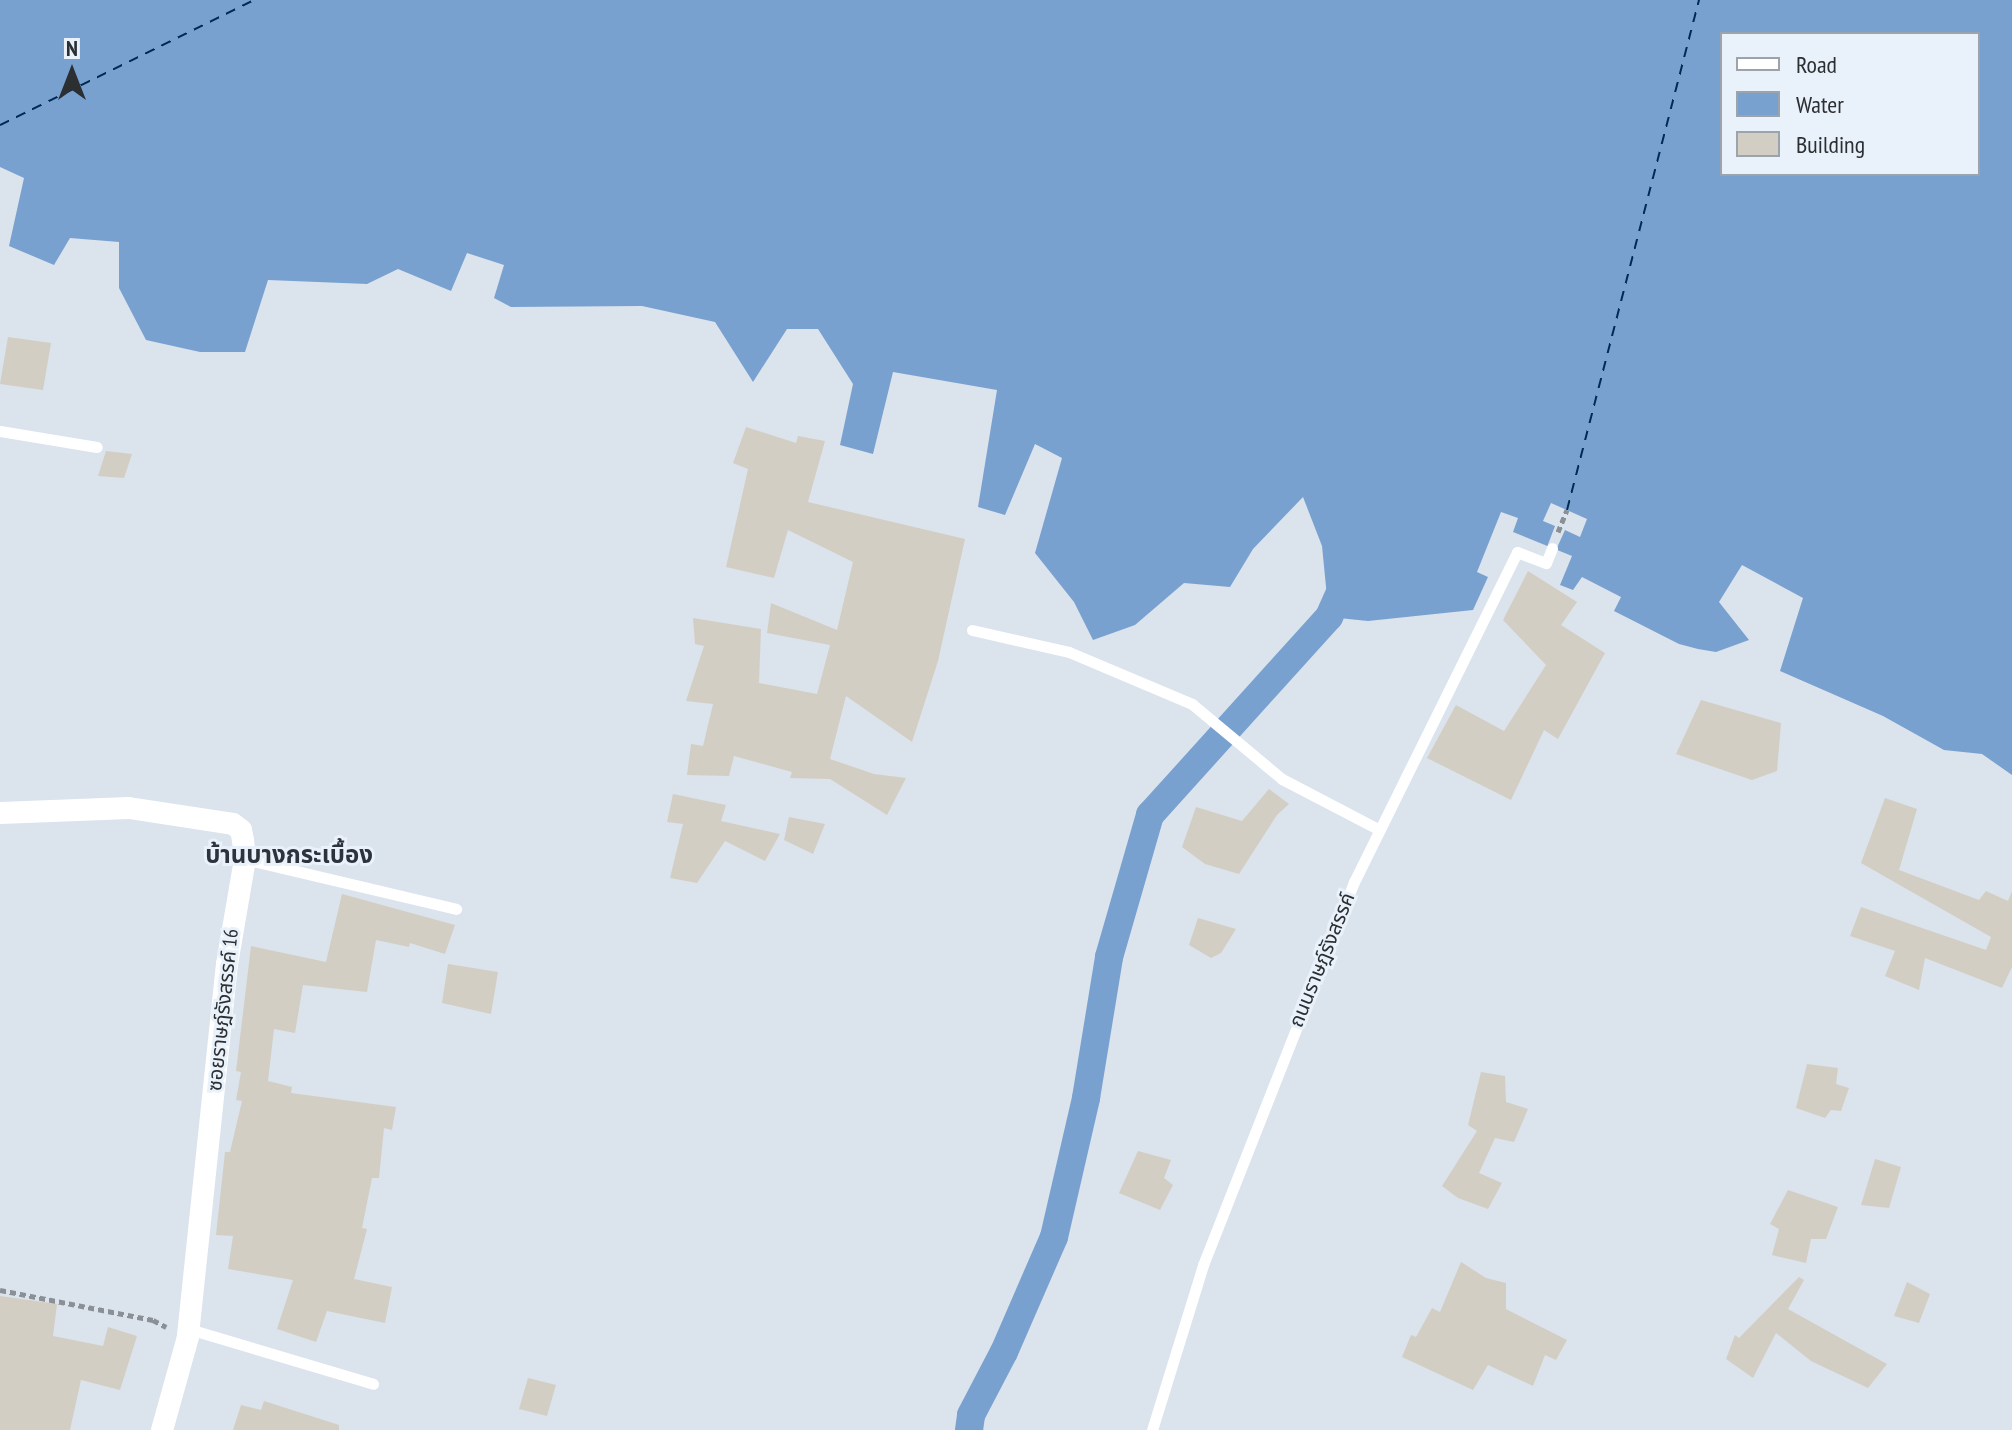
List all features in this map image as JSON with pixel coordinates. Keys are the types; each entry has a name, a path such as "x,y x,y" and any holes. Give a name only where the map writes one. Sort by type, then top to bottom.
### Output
{"street":[{"name":"ซอยราษฎ์รังสรรค์ 16","path":"0,813 129,808 233,824 241,830 245,859 227,964 188,1333 162,1430"}],"lane":[{"path":"0,431 97,447"},
{"name":"ถนนราษฎ์รังสรรค์","path":"1152,1430 1203,1265 1314,980 1380,830 1517,552 1546,563 1552,548"},
{"path":"972,630 1069,652 1192,704 1292,785 1380,830"},
{"path":"245,859 456,909"},
{"path":"188,1333 373,1384"}],"path":[{"path":"0,1290 153,1320 188,1333"}],"water":[{"path":"0,0 2012,0 2012,775 1982,754 1944,750 1883,716 1780,671 1803,598 1742,565 1719,602 1749,640 1716,652 1698,649 1679,644 1614,611 1621,597 1582,577 1573,590 1560,585 1572,556 1513,532 1518,518 1501,512 1477,572 1488,577 1473,610 1368,621 1329,617 1322,546 1303,497 1253,549 1230,587 1184,583 1135,625 1093,640 1074,602 1035,553 1062,458 1035,444 1005,515 978,507 997,390 893,372 873,454 840,445 853,384 818,329 787,329 753,382 715,322 642,306 511,307 494,298 504,265 467,253 451,291 398,269 367,284 268,280 245,352 200,352 146,340 119,288 119,242 70,238 54,265 9,246 24,178 0,167"}],"pier":[{"path":"1551,503 1587,519 1580,537 1565,530 1556,550 1547,547 1555,526 1543,521"}],"building":[{"path":"8,337 51,343 43,390 0,384"},
{"path":"746,427 796,443 798,436 825,441 808,502 965,539 938,661 912,742 846,696 830,759 874,774 906,778 887,815 830,779 790,778 792,772 734,756 729,776 687,775 691,744 703,746 713,704 686,701 704,646 695,644 693,618 761,629 759,683 817,694 830,645 767,633 771,603 837,630 853,562 788,530 774,578 726,567 748,469 733,463"},
{"path":"106,451 132,454 124,478 98,476"},
{"path":"1528,571 1577,602 1561,625 1605,653 1558,739 1544,730 1511,800 1427,758 1456,705 1504,731 1546,665 1503,620"},
{"path":"1701,700 1781,723 1777,771 1752,780 1676,754"},
{"path":"1269,789 1289,804 1277,815 1239,874 1205,864 1182,847 1196,807 1242,821"},
{"path":"673,794 726,805 721,821 780,834 765,861 725,841 697,883 670,878 683,824 667,822"},
{"path":"1885,798 1917,809 1899,870 1979,900 1986,891 2008,901 2012,891 2012,967 2002,988 1925,958 1919,990 1885,976 1895,951 1850,936 1861,907 1986,950 1991,937 1861,863"},
{"path":"789,817 825,824 813,854 784,840"},
{"path":"342,894 455,925 445,954 410,943 409,947 376,940 367,992 303,985 295,1033 274,1029 268,1081 292,1087 291,1093 396,1107 392,1130 384,1128 379,1178 372,1178 362,1228 367,1229 354,1279 392,1287 385,1323 327,1311 316,1342 277,1329 293,1280 228,1269 233,1236 216,1235 225,1152 230,1152 242,1101 236,1100 241,1072 236,1071 251,946 326,962"},
{"path":"1198,918 1236,929 1221,953 1211,958 1189,945"},
{"path":"448,964 498,972 491,1014 442,1003"},
{"path":"1807,1064 1838,1068 1836,1084 1849,1088 1841,1111 1831,1110 1825,1118 1796,1108"},
{"path":"1481,1072 1505,1076 1506,1102 1528,1109 1514,1142 1495,1138 1479,1173 1502,1183 1488,1209 1458,1198 1442,1186 1477,1131 1468,1125"},
{"path":"1138,1151 1171,1160 1164,1178 1173,1185 1160,1210 1119,1193"},
{"path":"1875,1159 1901,1167 1889,1208 1861,1205"},
{"path":"1788,1190 1838,1207 1826,1239 1811,1239 1806,1263 1772,1255 1779,1229 1770,1224"},
{"path":"1461,1262 1486,1278 1506,1283 1506,1309 1567,1340 1556,1360 1545,1355 1533,1386 1488,1365 1473,1390 1402,1357 1411,1335 1416,1337 1432,1308 1440,1312"},
{"path":"1799,1277 1804,1280 1788,1309 1887,1364 1868,1388 1811,1361 1776,1333 1753,1378 1726,1359 1735,1335 1739,1338"},
{"path":"1907,1282 1930,1294 1919,1323 1894,1316"},
{"path":"0,1296 57,1304 53,1336 103,1346 108,1327 137,1336 120,1390 81,1380 70,1430 0,1430"},
{"path":"528,1378 556,1385 547,1416 519,1409"},
{"path":"264,1401 339,1425 339,1430 233,1430 241,1405 261,1410"}],"waterway":[{"path":"969,1430 971,1415 1004,1352 1054,1237 1086,1098 1109,957 1150,815 1329,617 1343,585"}],"ferry route":[{"path":"0,125 254,0"},
{"path":"1567,510 1699,0"}],"district":[{"name":"บ้านบางกระเบื้อง","path":"289,855"}]}
